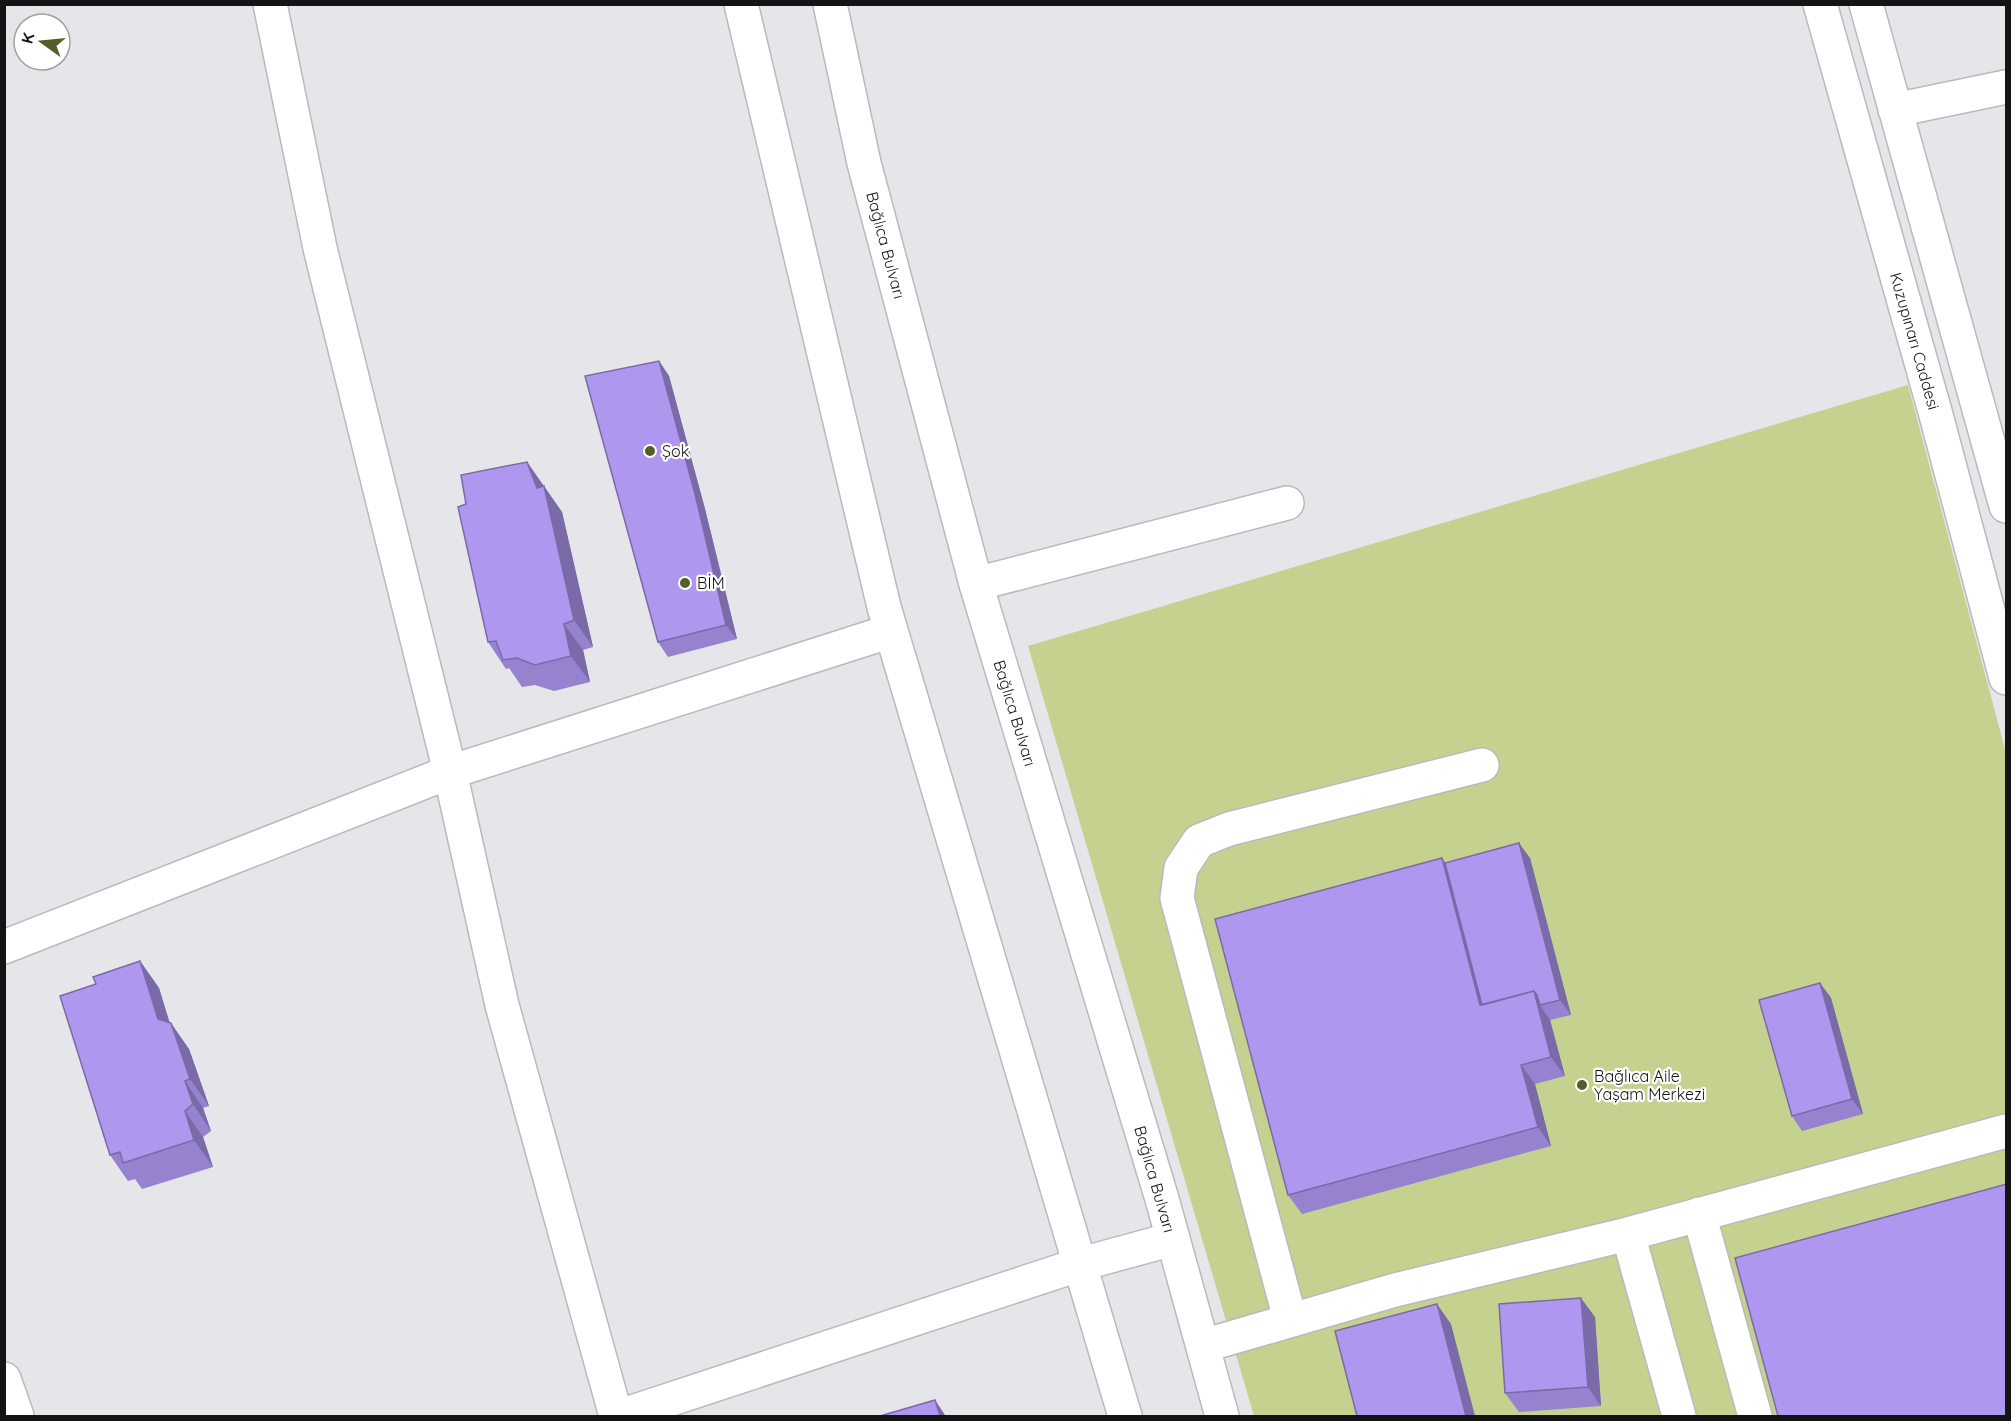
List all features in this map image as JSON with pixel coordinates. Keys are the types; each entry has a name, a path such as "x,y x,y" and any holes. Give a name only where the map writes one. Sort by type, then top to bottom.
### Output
{"street":[{"path":"270,4 320,248 450,772 502,1005 618,1416 1081,1263 1173,1239"},
{"path":"741,4 891,631 1125,1416"},
{"name":"Bağlıca Bulvarı","path":"830,4 864,164 976,584 1173,1239 1222,1416"},
{"name":"Kuzupınarı Caddesi","path":"1820,4 1936,415 2007,678"},
{"path":"1866,4 2007,506"},
{"path":"1895,110 2007,87"},
{"path":"976,584 1287,503"},
{"path":"4,947 450,772 891,631"},
{"path":"1290,1319 1177,898 1181,868 1199,841 1229,829 1482,765"},
{"path":"1203,1346 1395,1290 1628,1234 2007,1131"},
{"path":"1699,1214 1755,1416"},
{"path":"1628,1234 1679,1416"},
{"path":"4,1378 17,1416"}],"green space":[{"name":"Bağlıca Aile Yaşam Merkezi","path":"1908,385 2006,753 2006,1416 1254,1416 1028,646"}],"building":[{"path":"659,361 695,494 726,625 658,642 585,376"},
{"path":"527,462 537,488 544,486 574,620 564,624 571,656 535,665 517,658 503,660 496,641 488,642 458,507 466,504 461,475"},
{"path":"1519,843 1560,1000 1540,1005 1534,991 1482,1005 1445,863"},
{"path":"1442,858 1480,1005 1534,991 1551,1057 1521,1065 1538,1127 1288,1195 1215,919"},
{"path":"140,961 158,1019 171,1023 190,1079 185,1081 193,1104 185,1111 194,1140 123,1163 120,1152 110,1155 60,996 96,984 93,977"},
{"path":"1820,983 1852,1099 1792,1116 1759,1000"},
{"path":"2007,1184 2007,1416 1778,1416 1735,1258"},
{"path":"1581,1298 1588,1387 1505,1393 1499,1304"},
{"path":"1437,1304 1466,1416 1357,1416 1335,1331"},
{"path":"935,1400 940,1416 880,1416"}],"place":[{"name":"Şok","path":"650,451"},
{"name":"BİM","path":"685,583"},
{"name":"Bağlıca Aile Yaşam Merkezi","path":"1582,1085"}]}
